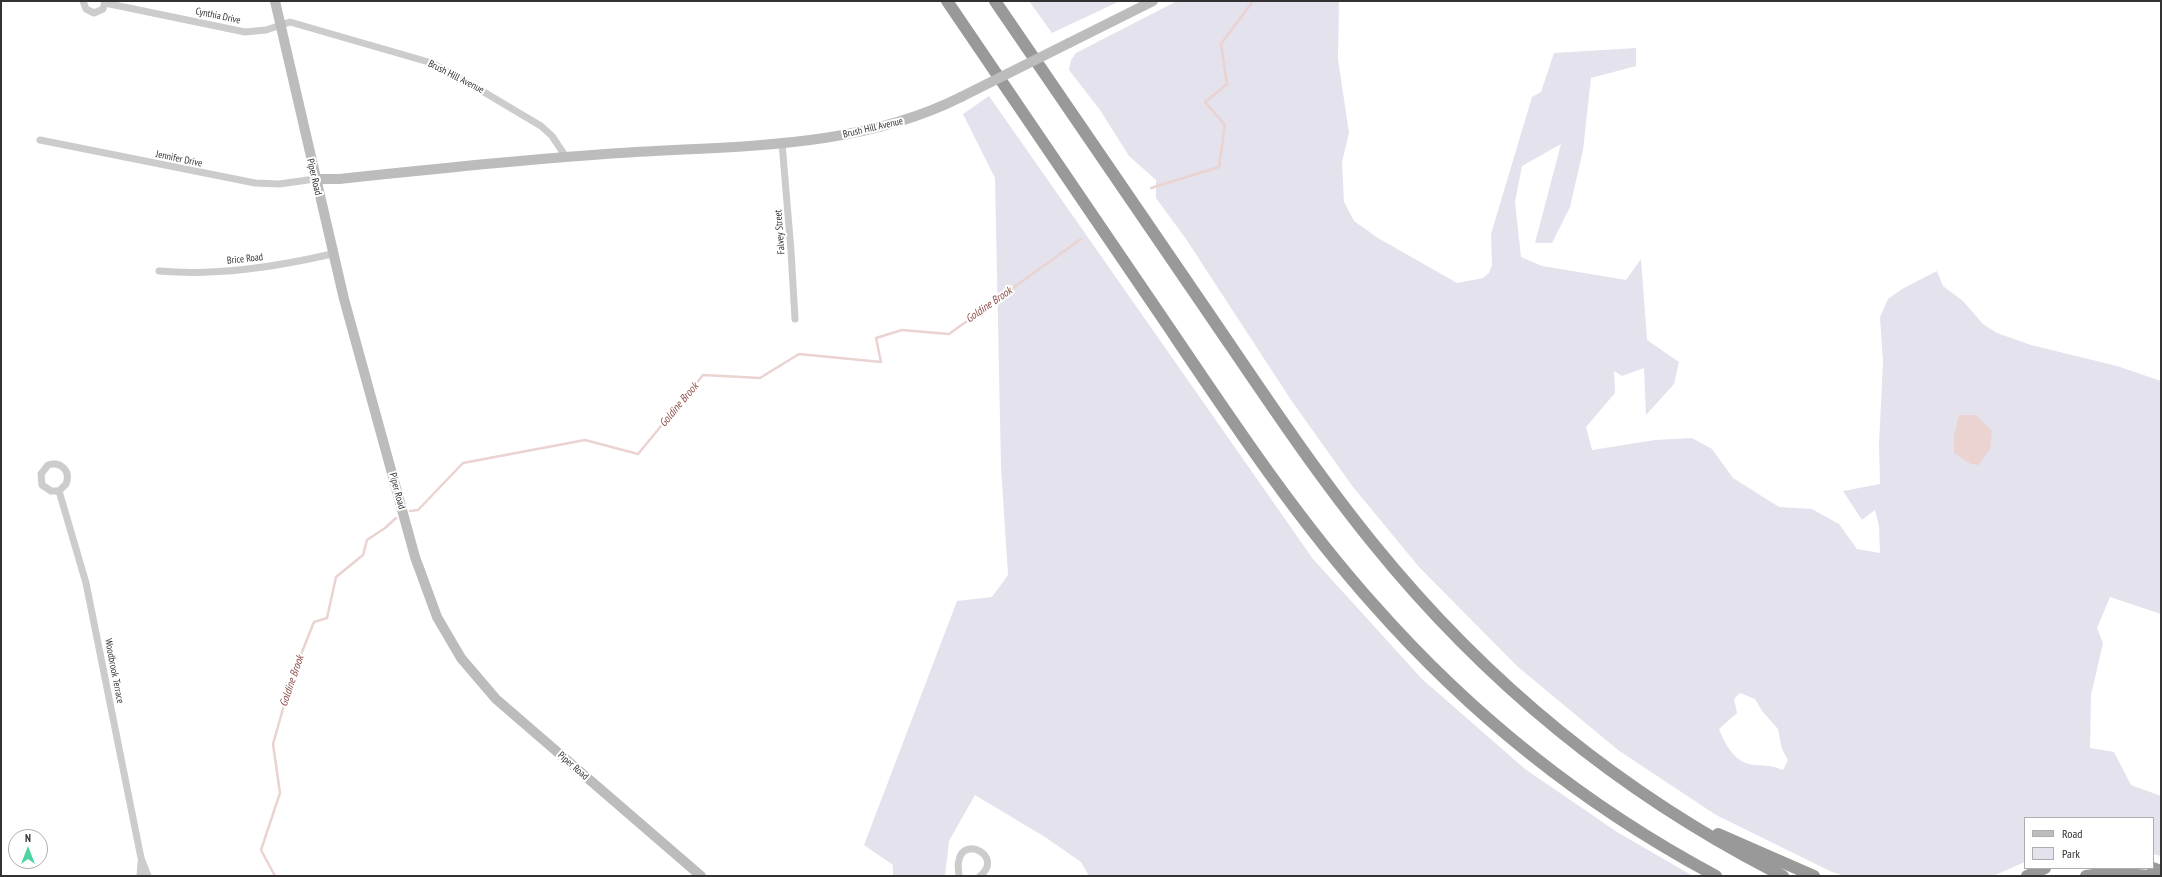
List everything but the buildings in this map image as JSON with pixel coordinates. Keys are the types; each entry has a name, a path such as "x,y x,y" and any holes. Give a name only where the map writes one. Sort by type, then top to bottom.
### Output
{"highway":[{"path":"947,1 1254,451 1316,536 1372,604 1439,674 1486,717 1536,759 1614,816 1669,850 1716,876"},
{"path":"995,1 1296,441 1345,508 1393,567 1457,638 1526,704 1601,764 1679,818 1783,876"},
{"path":"1679,818 1814,876"},
{"path":"2027,876 2043,869"},
{"path":"2086,876 2116,873 2151,876"}],"street":[{"name":"Cynthia Drive","path":"83,1 86,9 94,13 103,9 105,2 245,32 266,30 280,25"},
{"name":"Piper Road","path":"275,1 332,254 419,569 433,606 452,645 472,672 496,699 701,876"},
{"name":"Brush Hill Avenue","path":"315,179 339,179 566,157 782,143 878,129 920,116 961,97 1153,1"},
{"name":"Brush Hill Avenue","path":"280,25 290,22 305,25 432,63 468,82 540,126 552,136 566,157"},
{"name":"Jennifer Drive","path":"40,140 255,183 279,184 315,179"},
{"name":"Falvey Street","path":"782,143 795,319"},
{"name":"Brice Road","path":"159,271 204,273 251,269 332,254"},
{"name":"Woodbrook Terrace","path":"59,491 86,582 142,858 148,876"},
{"path":"966,876 959,873 958,860 964,852 977,849 985,855 988,864 984,873 980,876"},
{"name":"Woodbrook Terrace","path":"140,876 142,858"}],"green space":[{"path":"1029,1 1120,1 1052,33"},
{"path":"1177,1 1339,1 1338,59 1349,133 1342,162 1344,202 1354,221 1378,238 1457,283 1483,278 1489,273 1492,265 1491,234 1532,97 1541,92 1554,53 1636,48 1636,66 1591,78 1583,150 1570,207 1552,243 1535,243 1561,144 1522,166 1515,202 1521,257 1542,266 1626,280 1641,259 1647,340 1679,362 1674,384 1646,415 1644,368 1622,376 1614,371 1615,393 1586,427 1592,450 1655,440 1692,438 1712,449 1733,478 1779,507 1812,509 1839,524 1857,549 1880,553 1879,526 1875,510 1862,520 1843,491 1880,484 1879,444 1883,362 1880,317 1888,299 1902,289 1937,271 1943,286 1963,301 1983,324 1997,333 2031,345 2117,366 2161,381 2161,614 2110,597 2097,628 2103,643 2091,695 2090,748 2114,752 2131,785 2161,796 2161,856 2154,854 2154,817 2024,817 2024,862 1993,876 1845,876 1832,872 1716,815 1618,750 1518,667 1419,567 1353,487 1291,400 1186,239 1156,198 1156,180 1129,156 1100,110 1069,70 1071,60 1076,53","holes":["1740,693 1755,699 1762,711 1778,729 1782,749 1788,760 1783,770 1772,766 1748,764 1742,761 1732,753 1724,741 1719,729 1737,713 1734,699"]},
{"path":"989,96 1313,559 1422,679 1525,769 1617,832 1693,876 1089,876 1081,862 1045,837 975,795 949,841 945,876 893,876 893,865 864,845 957,601 992,597 1008,575 1001,467 995,178 963,114"}],"shaded area":[{"path":"1959,415 1976,415 1992,431 1990,449 1979,465 1971,464 1954,453 1954,436"}],"waterway":[{"name":"Goldine Brook","path":"1151,188 1219,167 1225,125 1205,102 1227,84 1221,44 1253,1"},
{"name":"Goldine Brook","path":"410,511 418,510 463,463 585,440 638,454 703,375 760,378 799,354 881,362 876,338 902,330 949,334 1081,239"},
{"name":"Goldine Brook","path":"275,876 261,850 280,793 273,744 292,677 314,622 327,618 336,577 363,555 367,540 385,528 396,518"}]}
